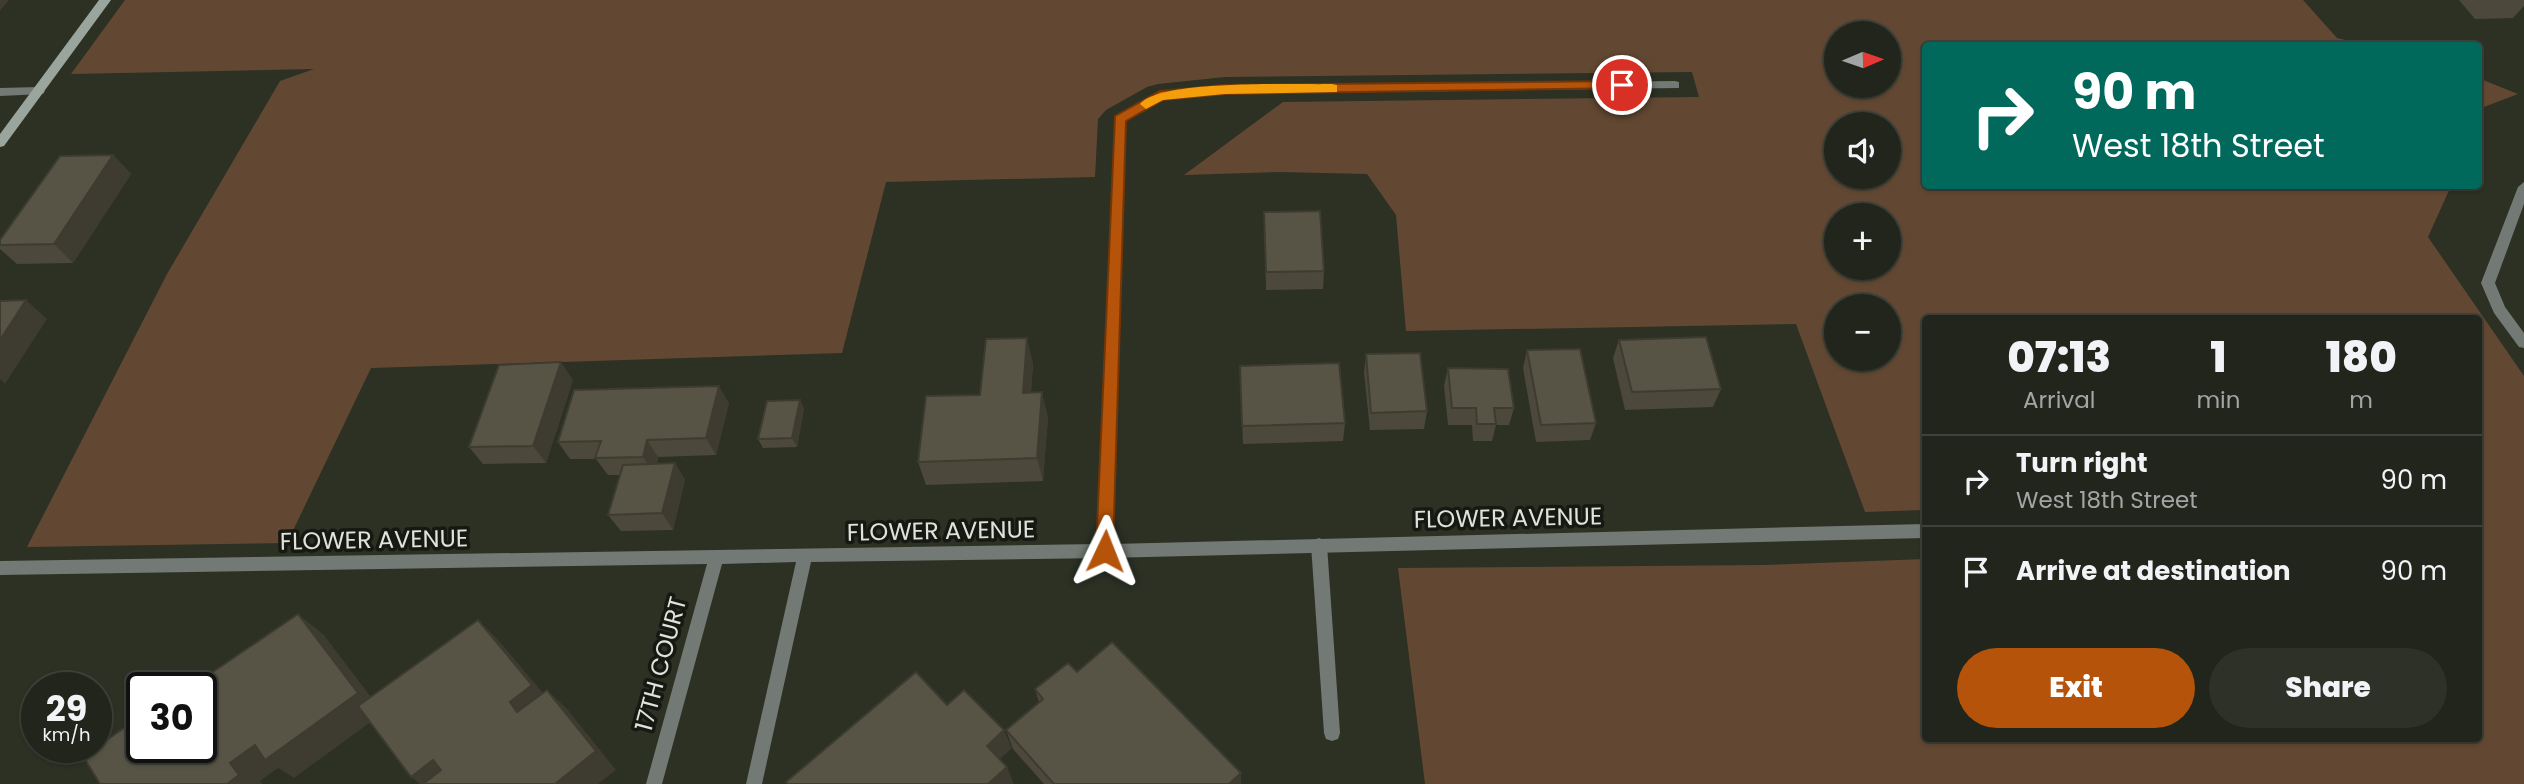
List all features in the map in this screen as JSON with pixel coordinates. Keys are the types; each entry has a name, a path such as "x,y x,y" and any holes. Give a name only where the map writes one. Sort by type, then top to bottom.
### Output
{"main road":[{"path":"0,143 105,0"}],"street":[{"path":"1105,551 1119,119 1160,96 1225,90 1675,85"},
{"path":"0,92 39,91"},
{"path":"2524,187 2488,283 2499,309 2524,343"},
{"name":"FLOWER AVENUE","path":"0,568 1105,551 1922,531"},
{"path":"1319,545 1332,733"},
{"path":"754,784 805,556"},
{"name":"17TH COURT","path":"654,784 716,558"}],"shaded area":[{"path":"125,0 2303,0 2337,38 2354,42 1922,42 1922,189 2450,189 2428,237 2482,315 1922,315 1922,510 1865,512 1796,324 1406,331 1396,215 1367,174 1280,172 1184,175 1283,102 1699,97 1692,72 1225,77 1147,87 1106,110 1098,119 1095,177 886,182 842,353 371,368 287,543 27,547 167,274 280,81 314,69 71,74"},
{"path":"2482,80 2518,94 2484,107 2482,113"},
{"path":"2482,315 2524,376 2524,784 1425,784 1398,568 1765,565 1922,559 1922,742 2482,742"}],"building":[{"path":"113,155 54,244 0,245 0,240 60,156"},
{"path":"1320,211 1324,271 1266,272 1264,212"},
{"path":"26,300 0,340 0,301"},
{"path":"1706,337 1721,389 1632,392 1619,340"},
{"path":"1027,338 1023,393 1042,392 1037,458 918,462 926,396 980,395 986,339"},
{"path":"1580,349 1596,423 1541,425 1527,350"},
{"path":"1420,353 1427,411 1371,413 1366,354"},
{"path":"561,362 533,446 469,447 499,365"},
{"path":"1339,363 1345,423 1242,426 1240,366"},
{"path":"1448,368 1508,369 1514,408 1494,408 1496,424 1477,424 1476,408 1452,408"},
{"path":"719,386 706,438 647,440 643,457 595,458 601,441 558,442 574,390"},
{"path":"800,400 792,438 758,439 767,401"},
{"path":"675,463 662,513 608,515 623,465"},
{"path":"298,614 358,693 265,760 255,745 230,763 239,775 227,784 100,784 87,763 112,763 112,736 126,727 126,763 217,763 217,672 213,672"},
{"path":"478,620 532,685 510,702 517,712 547,690 596,751 555,784 423,784 441,770 433,760 411,777 358,706"},
{"path":"1112,642 1241,773 1229,784 1054,784 1006,730 1043,699 1035,689 1068,663 1077,672"},
{"path":"916,672 947,705 964,690 1004,730 987,746 1007,767 988,784 786,782"}],"slow traffic":[{"path":"1146,104 1160,96 1225,90 1332,89"}],"route":[{"path":"1105,551 1119,119 1160,96 1225,90 1622,85"}]}
